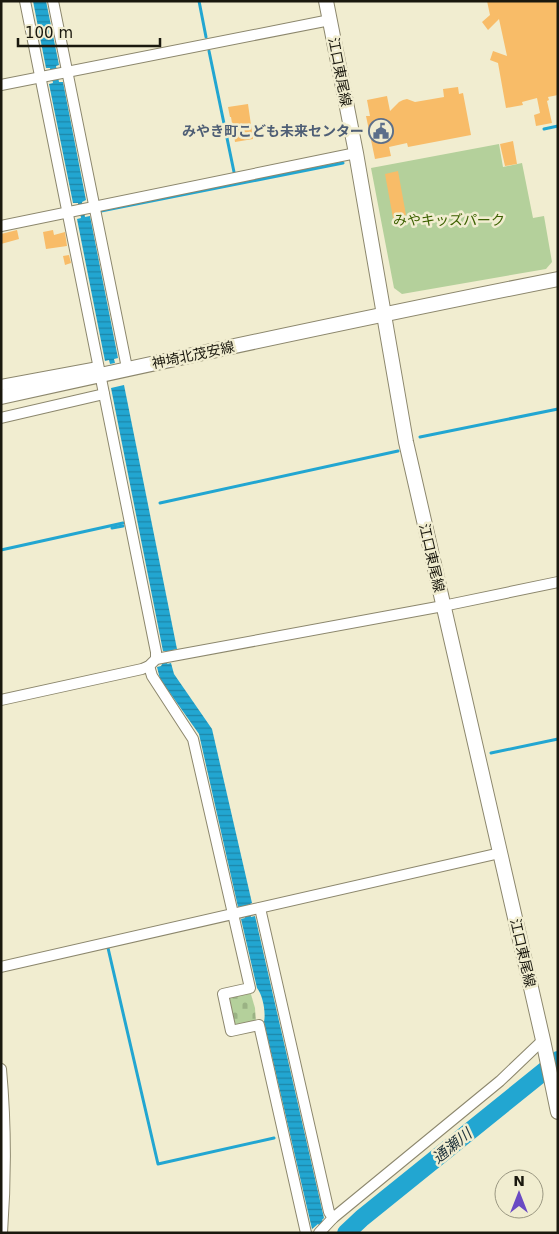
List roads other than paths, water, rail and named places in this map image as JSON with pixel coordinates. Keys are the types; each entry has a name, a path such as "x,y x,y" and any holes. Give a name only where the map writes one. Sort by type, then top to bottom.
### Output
{"main road":[{"name":"江口東尾線","path":"326,1 356,154 406,442 558,1112"},
{"name":"神埼北茂安線","path":"1,397 99,371 127,368 558,279"}],"street":[{"path":"24,1 54,74 81,209 99,371 156,652 160,660"},
{"path":"53,1 54,74 81,209 127,368"},
{"path":"1,85 330,20"},
{"path":"1,226 356,154"},
{"path":"1,385 99,371"},
{"path":"1,418 104,394"},
{"path":"1,700 142,669 160,660 558,582"},
{"path":"160,660 152,676 193,739 246,911 328,1212 325,1226"},
{"path":"1,967 500,853"},
{"path":"246,911 250,988 223,994 231,1031 258,1025 306,1233"},
{"path":"325,1226 543,1043"},
{"path":"1,1069 5,1124 2,1233"}],"water":[{"path":"33,1 46,1 59,65 56,66 59,82 63,82 86,200 82,202 85,217 90,216 118,358 114,359 115,363 110,364 109,360 105,361 77,219 81,218 78,203 73,203 49,84 53,83 50,68 46,68"},
{"path":"124,385 177,649 173,650 174,652 167,664 171,663 174,674 212,729 252,903 248,905 251,917 255,916 324,1218 322,1220 324,1222 320,1226 318,1224 312,1229 264,1022 264,1004 257,988 241,919 245,918 242,906 238,907 199,734 160,679 157,667 161,666 168,653 163,651 111,388"}],"waterway":[{"path":"199,1 206,37"},
{"path":"209,51 234,172"},
{"path":"544,129 558,126"},
{"path":"101,211 343,163"},
{"path":"420,437 558,409"},
{"path":"160,503 398,451"},
{"path":"1,550 123,523"},
{"path":"112,528 123,526"},
{"path":"491,753 558,739"},
{"path":"108,948 158,1164 274,1138"},
{"name":"通瀬川","path":"346,1233 362,1218 558,1060"}],"place":[{"name":"みやき町こども未来センター","path":"381,131"}],"park label":[{"name":"みやキッズパーク","path":"449,220"}]}
